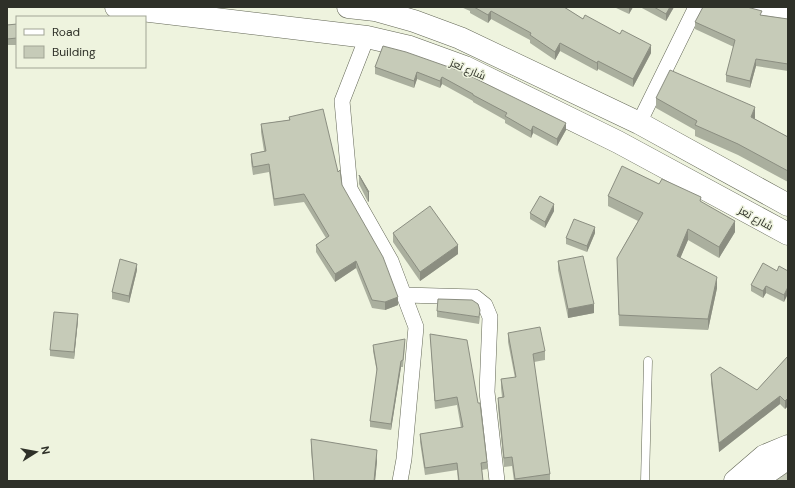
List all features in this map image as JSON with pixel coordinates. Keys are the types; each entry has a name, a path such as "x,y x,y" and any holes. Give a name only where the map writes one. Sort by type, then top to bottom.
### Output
{"main road":[{"name":"شارع تعز","path":"116,7 155,9 367,37 410,47 465,66 618,142 788,234"},
{"path":"348,7 375,10 414,21 460,38 639,124 788,205"},
{"path":"735,481 764,456 788,446"},
{"path":"761,481 788,457"}],"street":[{"path":"639,124 696,7"},
{"path":"752,7 788,14"},
{"path":"367,37 342,101 350,189 391,261 416,327 404,460 400,481"},
{"path":"404,295 475,297 484,305 490,317 487,392 497,481"}],"lane":[{"path":"645,481 648,361"}],"building":[{"path":"474,7 564,7 583,19 585,15 620,34 622,30 651,45 633,79 598,61 597,63 560,43 555,52 530,35 531,33 491,11 488,15"},
{"path":"654,7 670,7 666,14"},
{"path":"703,7 747,7 762,11 760,15 788,19 788,64 756,59 750,81 726,75 735,40 695,22"},
{"path":"16,24 16,38 7,39 7,25"},
{"path":"383,46 406,52 460,71 566,123 557,139 533,126 531,131 505,116 507,113 442,77 440,81 417,72 414,81 375,67"},
{"path":"670,70 755,107 751,117 788,137 788,171 738,144 695,125 697,121 656,98"},
{"path":"323,109 338,172 340,170 342,185 383,257 398,297 385,302 372,300 356,261 335,274 316,245 329,236 304,194 274,199 269,164 253,167 251,154 266,151 261,124 290,120 289,117"},
{"path":"622,166 659,184 662,179 701,197 700,201 735,221 719,247 688,229 677,256 717,277 708,319 619,315 617,258 643,213 608,196"},
{"path":"540,196 554,204 545,222 530,213"},
{"path":"430,206 458,245 420,272 393,233"},
{"path":"574,219 595,227 587,246 566,238"},
{"path":"583,256 594,304 568,309 558,261"},
{"path":"120,259 137,264 129,296 112,292"},
{"path":"763,263 777,271 779,266 788,271 788,287 784,295 766,286 763,291 751,285"},
{"path":"438,299 472,300 478,304 480,310 479,317 437,311"},
{"path":"54,312 78,314 74,352 50,350"},
{"path":"540,327 545,351 533,354 550,474 515,479 512,457 504,458 498,398 504,397 501,379 516,377 508,333"},
{"path":"430,334 467,340 478,403 480,403 487,462 481,463 483,481 459,481 457,463 425,468 420,434 463,427 457,397 435,401"},
{"path":"405,339 403,360 401,361 391,424 370,421 377,369 373,345"},
{"path":"788,356 788,398 785,401 780,396 719,443 711,374 720,367 757,390"},
{"path":"311,439 377,450 374,481 314,481"},
{"path":"788,472 788,481 775,481"}]}
